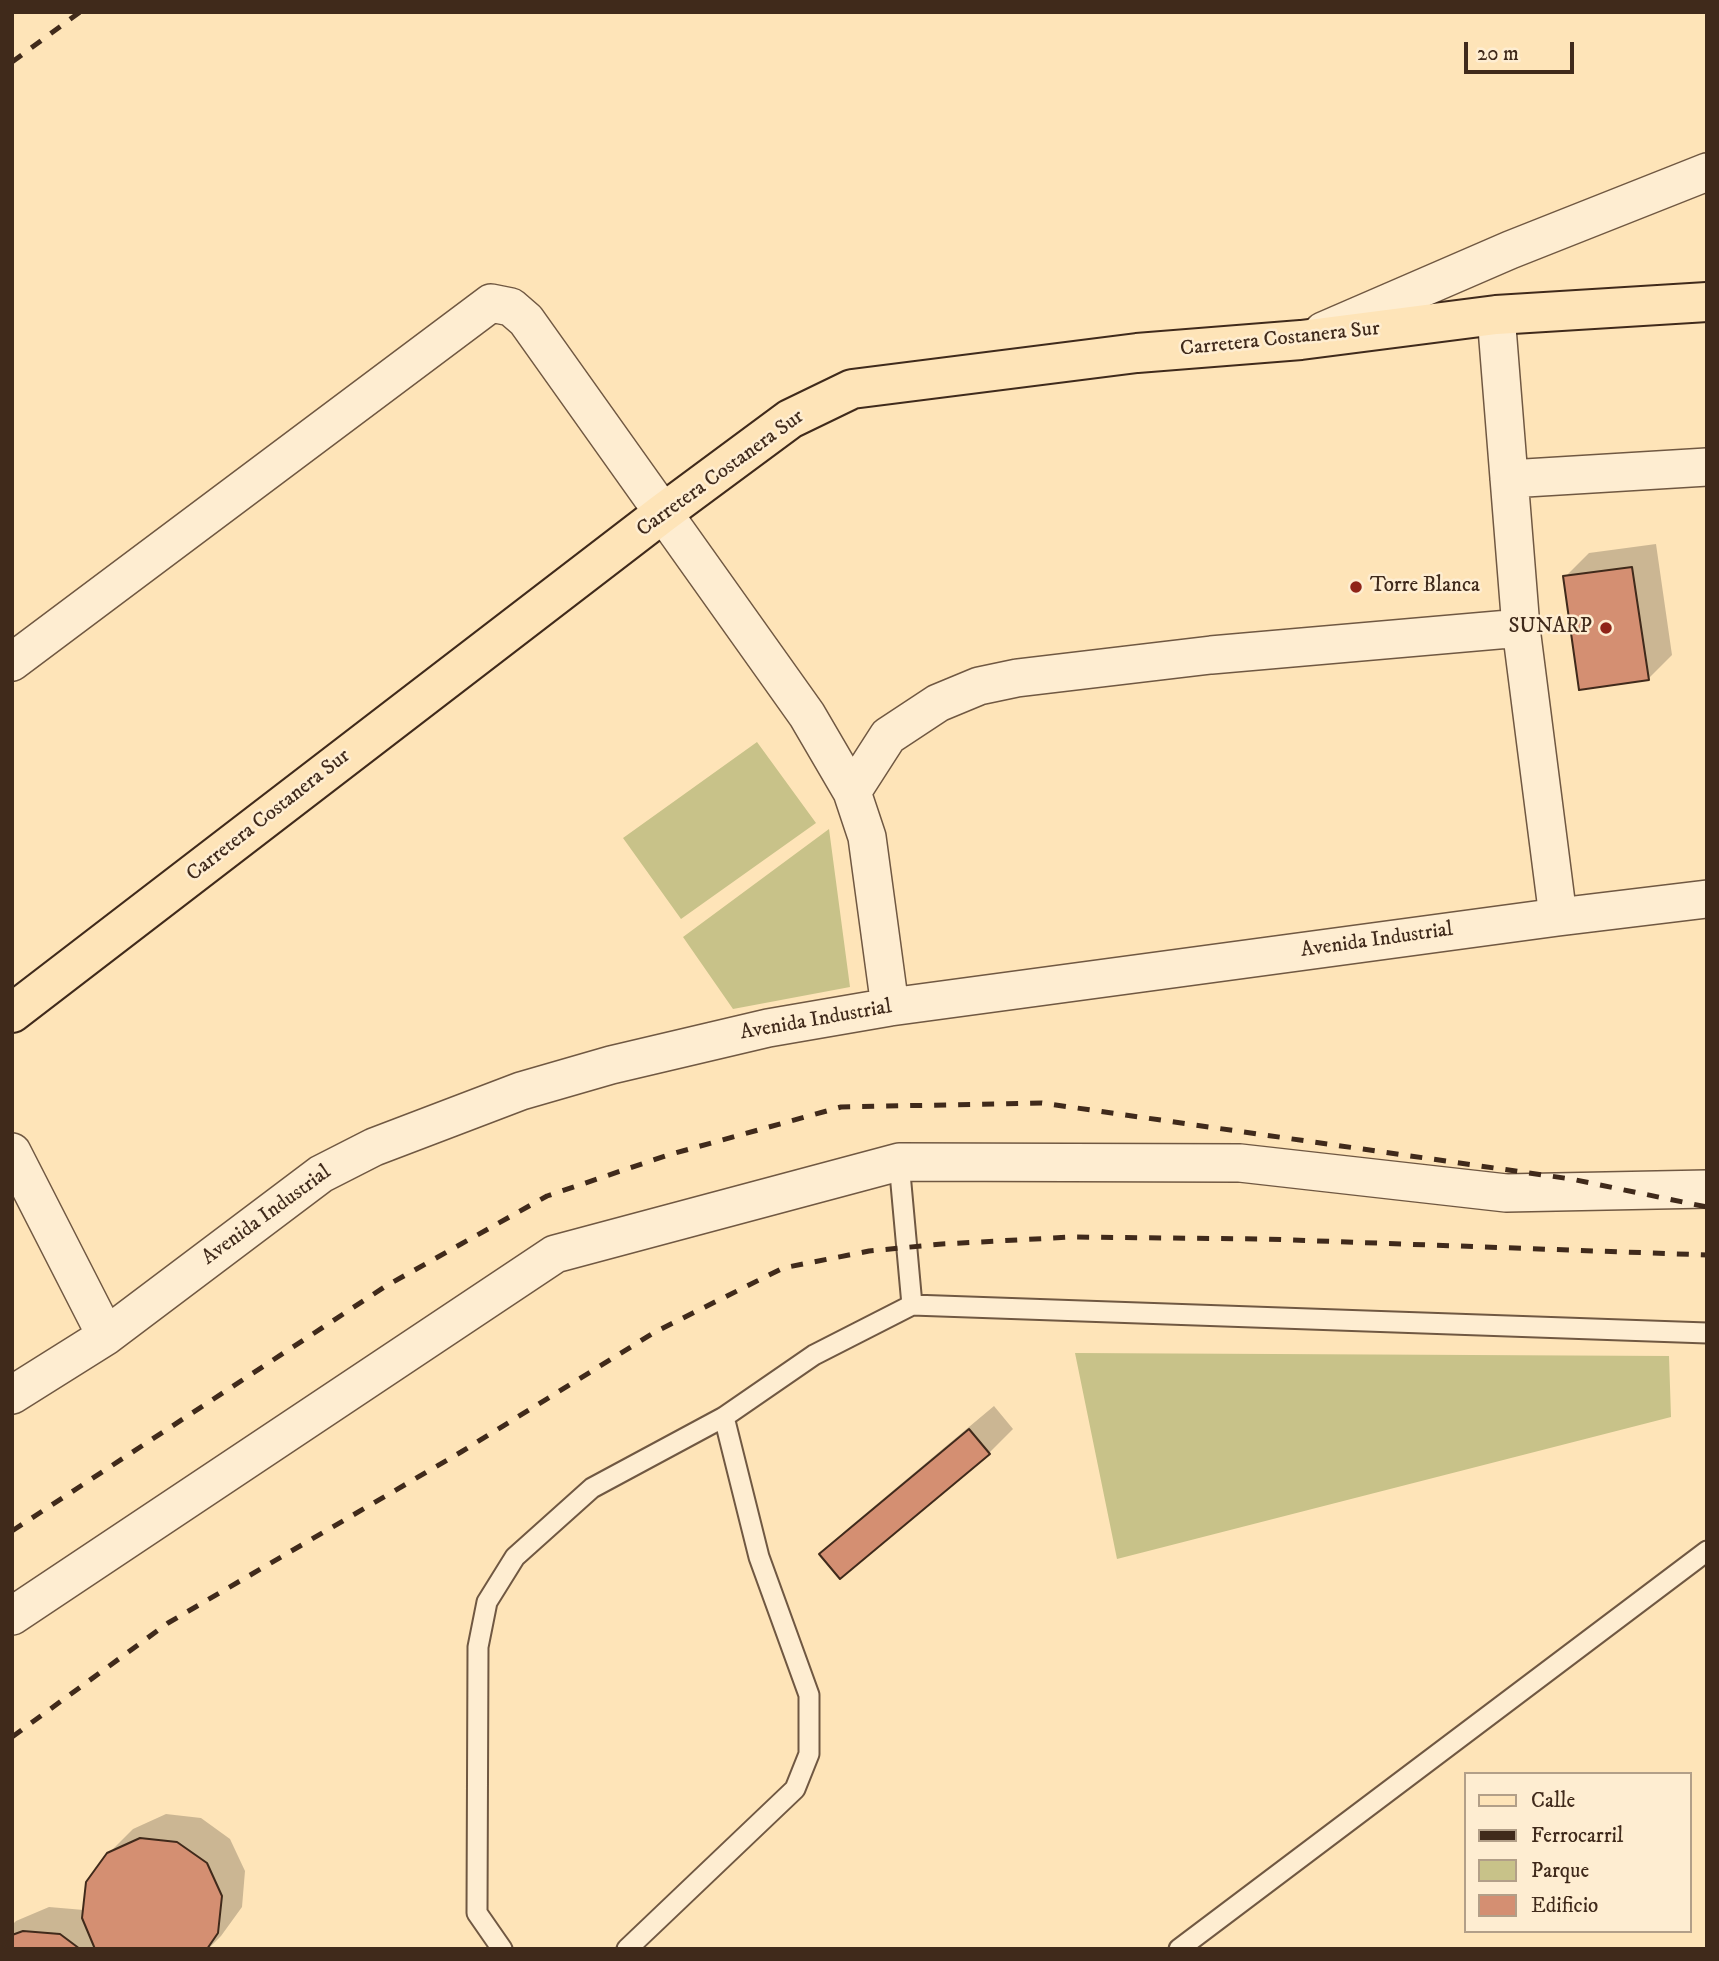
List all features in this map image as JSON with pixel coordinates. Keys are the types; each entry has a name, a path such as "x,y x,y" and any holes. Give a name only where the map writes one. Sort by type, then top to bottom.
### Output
{"main road":[{"name":"Carretera Costanera Sur","path":"12,1013 663,513 790,419 852,389 1137,353 1301,340 1496,315 1707,302"}],"street":[{"path":"1301,340 1510,250 1707,172"},
{"path":"12,662 491,303 511,307 526,320 807,715 852,792 867,837 890,1007"},
{"path":"1496,315 1521,628 1558,917"},
{"path":"1509,479 1707,467"},
{"path":"852,792 888,736 937,704 979,687 1017,678 1211,656 1521,628"},
{"name":"Avenida Industrial","path":"12,1395 106,1336 321,1174 374,1147 521,1091 611,1065 768,1028 890,1007 1707,899"},
{"path":"12,1152 106,1336"},
{"path":"12,1616 555,1254 899,1162 1240,1163 1506,1193 1707,1189"}],"lane":[{"path":"899,1162 912,1305"},
{"path":"502,1949 477,1913 478,1647 487,1602 515,1558 592,1488 724,1417 814,1356 912,1305 1707,1333"},
{"path":"626,1949 795,1789 809,1754 809,1695 759,1557 724,1417"},
{"path":"1179,1949 1707,1551"}],"green space":[{"path":"757,742 816,823 681,919 623,838"},
{"path":"829,829 850,987 733,1009 683,937"},
{"path":"1075,1353 1669,1356 1671,1417 1117,1559"}],"building":[{"name":"SUNARP","path":"1632,567 1649,680 1579,690 1563,576"},
{"path":"969,1429 990,1454 840,1579 819,1554"},
{"path":"140,1838 177,1842 207,1863 222,1896 218,1933 207,1949 95,1949 82,1918 86,1882 107,1853"},
{"path":"23,1931 60,1934 80,1949 12,1949 12,1935"}],"railway":[{"path":"12,62 80,12"},
{"path":"12,1531 386,1286 547,1196 668,1155 841,1107 1042,1103 1571,1179 1707,1207"},
{"path":"12,1737 168,1623 461,1452 655,1332 783,1268 869,1251 1072,1237 1264,1239 1707,1255"}],"place":[{"name":"Torre Blanca","path":"1356,587"},
{"name":"SUNARP","path":"1606,628"}]}
